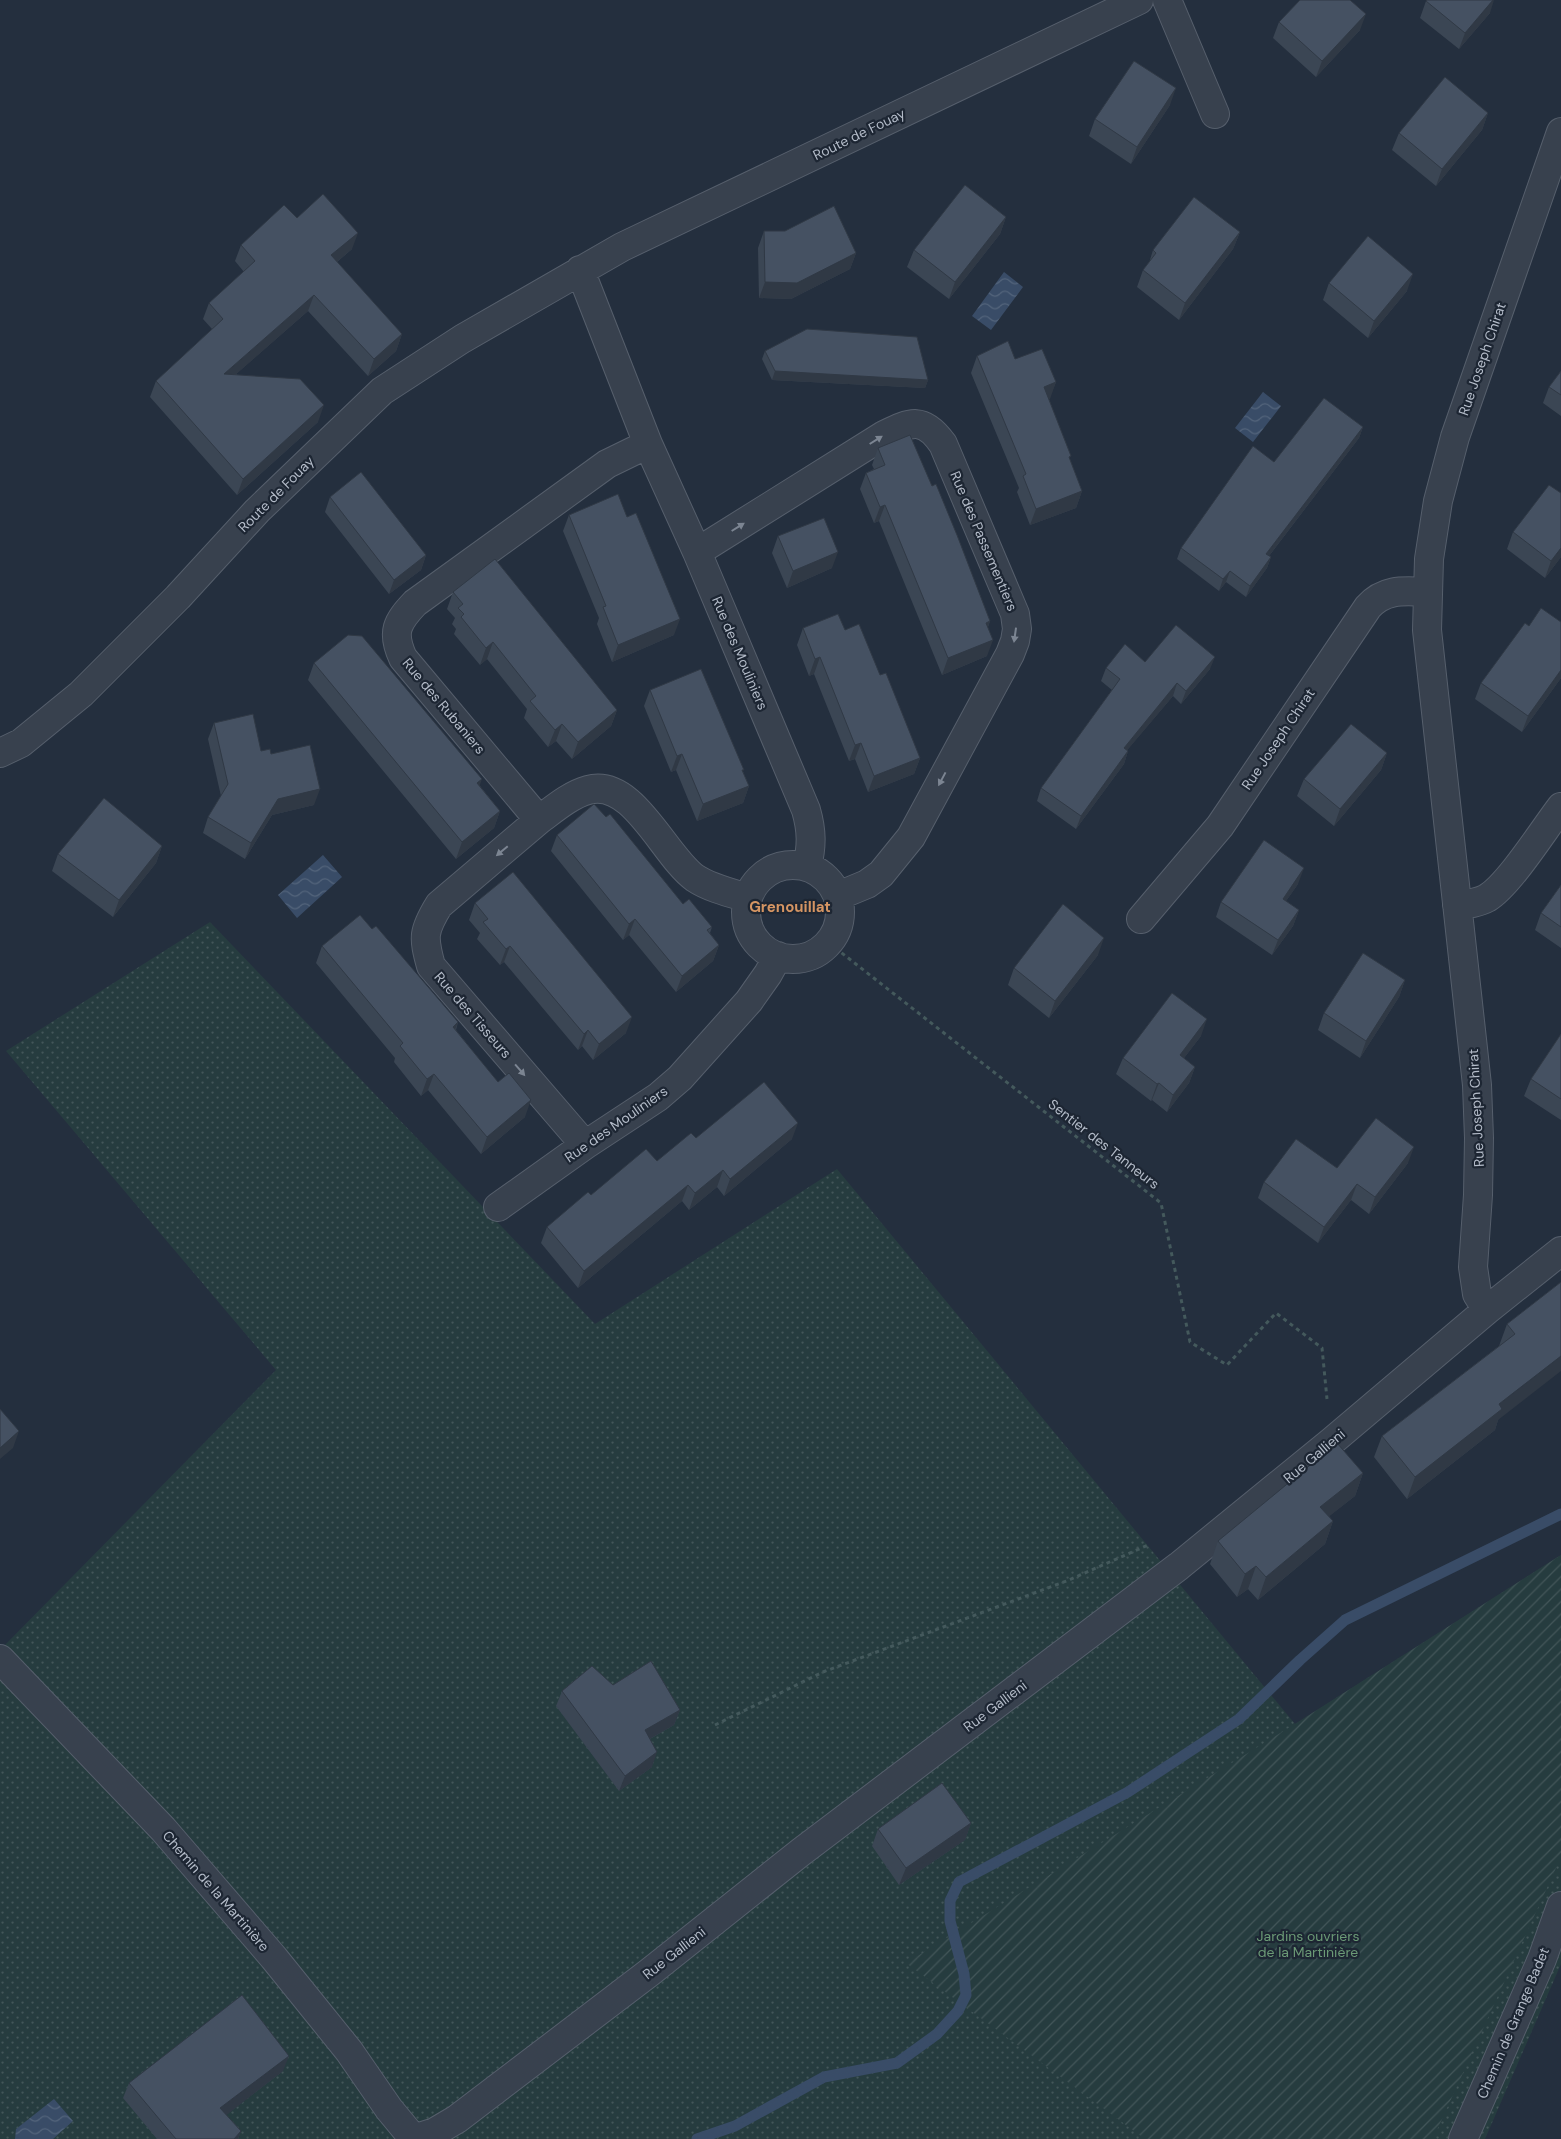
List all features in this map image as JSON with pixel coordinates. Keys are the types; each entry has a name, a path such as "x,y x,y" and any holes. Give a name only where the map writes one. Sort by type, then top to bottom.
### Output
{"street":[{"name":"Route de Fouay","path":"0,753 21,742 81,694 178,597 257,511 382,391 462,339 622,247 1139,0"},
{"path":"1167,0 1215,114"},
{"name":"Rue Joseph Chirat","path":"1486,1310 1477,1294 1474,1267 1478,1185 1477,1085 1427,630 1429,559 1438,501 1455,437 1561,132"},
{"path":"580,270 648,444"},
{"name":"Rue des Passementiers","path":"697,552 884,435 902,427 919,424 934,431 943,444 1009,599 1017,629 1012,648 911,837 881,874 867,884 838,896"},
{"name":"Rue des Mouliniers","path":"648,444 697,552 806,810 811,829 811,849 807,867"},
{"name":"Rue des Rubaniers","path":"539,820 403,658 397,645 398,624 415,603 591,475 607,464 648,444"},
{"name":"Rue Joseph Chirat","path":"1141,919 1220,826 1377,596 1390,593 1428,592"},
{"path":"539,820 568,799 589,789 605,789 620,794 636,809 683,867 695,878 722,890 748,898"},
{"path":"1457,905 1487,898 1501,888 1561,807"},
{"name":"Rue des Tisseurs","path":"539,820 439,905 428,923 424,943 431,966 585,1145"},
{"path":"785,866 807,867 820,873 830,883 838,896 840,908 836,932 829,943 818,952 806,957 791,959 765,950 755,939 748,926 746,912 748,898 755,884 765,874 785,866"},
{"name":"Rue des Mouliniers","path":"498,1207 585,1145 658,1097 680,1078 749,1001 778,956"},
{"name":"Rue Gallieni","path":"413,2139 435,2132 457,2119 650,1972 801,1852 1179,1566 1331,1442 1486,1310 1561,1251"},
{"name":"Chemin de la Martinière","path":"0,1659 163,1829 237,1915 349,2051 389,2109 413,2139"},
{"name":"Chemin de Grange Badet","path":"1463,2139 1542,1959 1561,1906"}],"path":[{"name":"Sentier des Tanneurs","path":"829,943 1161,1203 1190,1342 1227,1365 1276,1313 1322,1348 1331,1442"},
{"path":"715,1725 823,1672 1069,1580 1154,1542"}],"green space":[{"path":"210,922 595,1324 837,1169 1295,1724 1561,1555 1561,1964 1485,2139 0,2139 0,1650 276,1370 6,1051"},
{"name":"Jardins ouvriers de la Martinière","path":"1561,1555 1561,1857 1433,2139 1145,2139 906,1963 1295,1724"}],"water":[{"path":"1004,272 1023,287 991,330 972,316"},
{"path":"1263,392 1281,406 1253,442 1235,428"},
{"path":"323,855 342,877 297,918 278,895"},
{"path":"54,2099 73,2121 53,2139 15,2139 16,2129"}],"building":[{"path":"1300,0 1350,0 1366,14 1322,61 1279,22"},
{"path":"1427,0 1493,0 1465,33"},
{"path":"1134,61 1176,88 1137,147 1095,119"},
{"path":"1445,77 1488,113 1442,169 1399,133"},
{"path":"965,185 1006,217 955,282 914,250"},
{"path":"323,194 358,233 331,255 402,334 374,359 314,295 224,374 300,379 324,405 243,479 156,381 223,319 209,303 255,261 241,245 284,205 297,218"},
{"path":"1194,197 1240,232 1185,303 1143,270 1156,253 1153,250"},
{"path":"834,206 856,253 797,283 765,282 764,231 785,231"},
{"path":"1368,236 1413,274 1374,321 1329,283"},
{"path":"807,329 917,337 928,380 775,371 765,351"},
{"path":"1008,341 1015,359 1042,349 1056,382 1044,387 1071,456 1069,457 1082,491 1036,509 1023,476 1026,474 977,356"},
{"path":"1561,371 1561,395 1549,387"},
{"path":"1324,398 1363,427 1266,554 1271,557 1250,586 1230,571 1223,579 1181,548 1253,446 1274,462"},
{"path":"910,435 932,486 936,484 990,621 986,623 993,640 948,658 885,505 880,507 866,473 885,465 878,448"},
{"path":"361,472 426,555 394,580 330,497"},
{"path":"1549,485 1561,493 1561,548 1551,561 1513,532"},
{"path":"618,494 627,517 636,513 680,619 618,645 603,607 606,606 569,515"},
{"path":"824,518 838,552 793,571 778,536"},
{"path":"495,559 617,710 578,742 562,724 555,730 530,701 536,696 493,642 486,648 461,617 464,614 458,608 463,604 453,592"},
{"path":"1541,608 1561,622 1561,670 1528,716 1481,683 1525,623 1529,626"},
{"path":"838,614 845,630 859,624 880,675 886,673 920,758 874,776 861,743 855,745 820,657 815,659 803,628"},
{"path":"1176,625 1215,657 1186,691 1177,683 1124,748 1128,751 1081,816 1041,788 1120,679 1106,668 1125,644 1145,662"},
{"path":"348,635 362,636 482,779 477,783 500,811 462,842 314,663"},
{"path":"701,669 749,786 703,804 682,754 677,756 650,690"},
{"path":"253,714 261,751 270,749 271,754 310,745 320,789 278,799 251,843 208,817 228,784 214,723"},
{"path":"1351,724 1387,753 1340,809 1304,779"},
{"path":"104,798 162,846 119,900 58,854"},
{"path":"594,804 606,817 610,814 683,904 689,899 712,927 707,930 719,945 682,976 635,919 629,924 557,835"},
{"path":"1264,840 1304,868 1283,899 1299,910 1278,940 1221,902"},
{"path":"513,872 632,1017 599,1044 588,1030 584,1034 510,946 506,949 483,922 488,919 475,903"},
{"path":"1561,885 1561,927 1541,913"},
{"path":"1063,904 1104,938 1055,1001 1014,968"},
{"path":"360,915 372,929 376,926 458,1022 453,1027 498,1082 509,1073 531,1100 487,1137 434,1074 427,1079 400,1046 403,1043 322,946"},
{"path":"1363,953 1405,980 1366,1041 1324,1013"},
{"path":"1172,993 1207,1019 1180,1055 1195,1067 1173,1095 1123,1058"},
{"path":"1561,1034 1561,1099 1531,1079"},
{"path":"764,1082 798,1123 730,1179 723,1170 695,1193 688,1185 584,1271 547,1227 588,1192 591,1195 646,1149 657,1161 691,1133 696,1138"},
{"path":"1376,1118 1414,1147 1375,1197 1357,1184 1324,1227 1264,1182 1296,1139 1337,1168"},
{"path":"1561,1282 1561,1356 1499,1404 1502,1409 1415,1477 1382,1436 1515,1334 1507,1324"},
{"path":"0,1409 19,1431 0,1448"},
{"path":"1337,1443 1363,1473 1320,1507 1333,1521 1266,1577 1256,1566 1245,1574 1218,1541"},
{"path":"651,1661 680,1710 645,1730 657,1752 625,1776 562,1691 592,1666 613,1685"},
{"path":"942,1783 971,1823 906,1868 878,1829"},
{"path":"242,1995 289,2056 220,2108 241,2131 234,2139 176,2139 129,2083"}],"waterway":[{"path":"697,2139 735,2126 824,2077 897,2063 937,2034 958,2011 966,1995 964,1974 950,1921 950,1901 959,1882 1128,1792 1239,1719 1345,1620 1561,1514"}],"district":[{"name":"Grenouillat","path":"790,907"}]}
